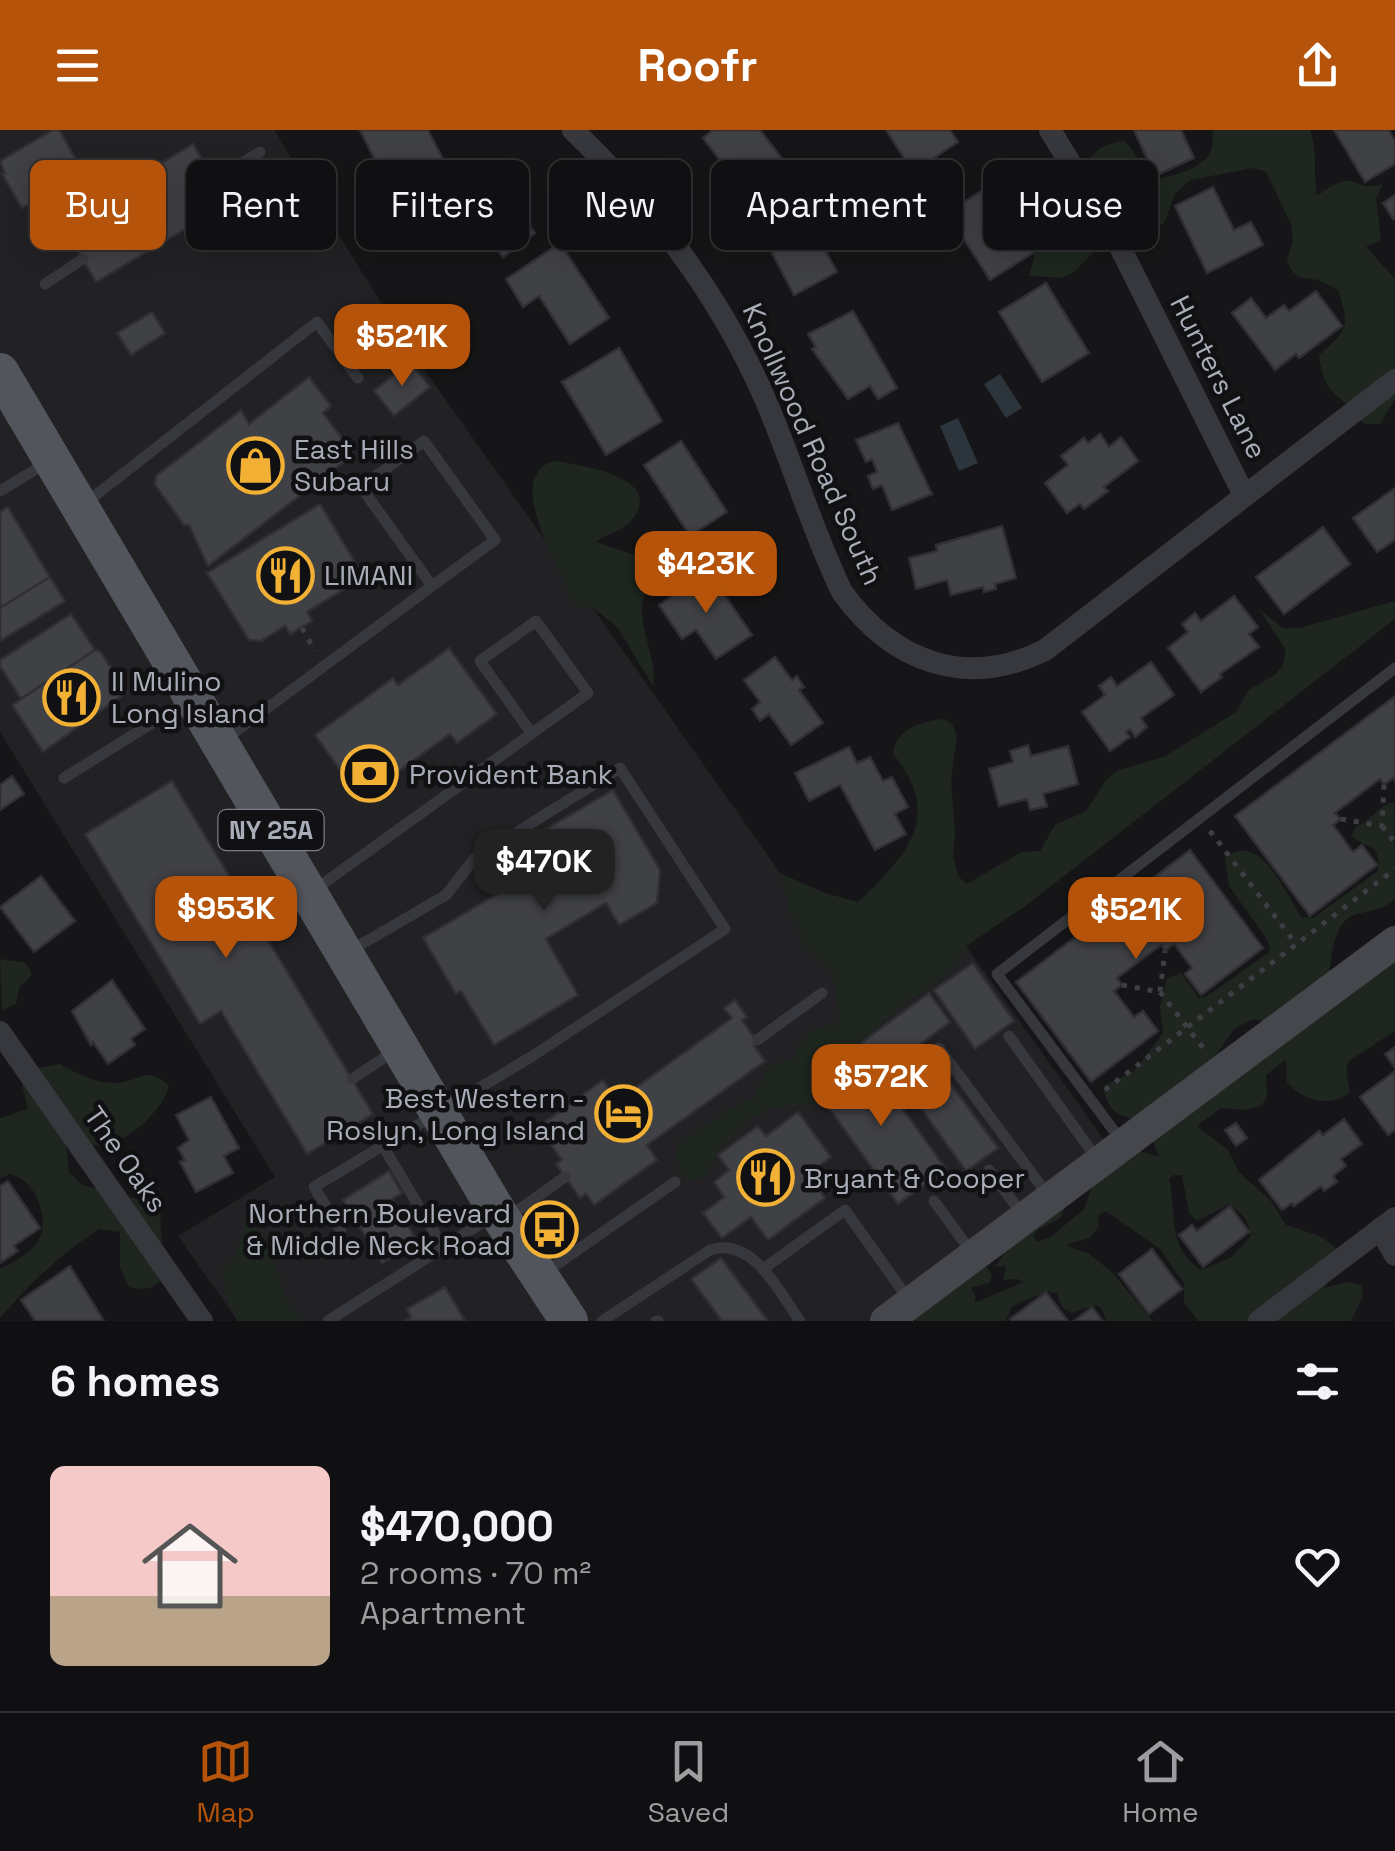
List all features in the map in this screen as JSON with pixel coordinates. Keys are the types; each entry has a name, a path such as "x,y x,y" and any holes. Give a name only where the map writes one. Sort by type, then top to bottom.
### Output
{"main road":[{"name":"NY 25A","path":"0,372 500,1217 569,1321"},
{"path":"898,1312 1395,942"}],"street":[{"name":"Knollwood Road South","path":"573,130 647,206 715,302 764,396 842,592 861,618 882,637 930,662 958,668 992,668 1028,659 1072,632 1395,380"},
{"name":"Hunters Lane","path":"1050,130 1116,238 1244,495"},
{"name":"The Oaks","path":"0,1032 202,1321"},
{"path":"1259,1321 1388,1224 1395,1255"}],"lane":[{"path":"247,160 260,152"},
{"path":"45,284 83,259"},
{"path":"80,508 318,322 358,378"},
{"path":"220,744 495,540 424,441 361,487 432,586"},
{"path":"0,491 52,460"},
{"path":"308,894 532,734 588,693 536,621 480,661 532,734"},
{"path":"1111,1152 1091,1101 996,974 1395,668"},
{"path":"64,778 193,698"},
{"path":"341,1231 314,1187 532,1057 725,929 620,768 474,858 446,896 344,954"},
{"path":"757,1040 822,994"},
{"path":"1009,1036 1111,1152"},
{"path":"352,1079 400,1048"},
{"path":"893,1082 938,1048 1037,1207"},
{"path":"383,1146 444,1247"},
{"path":"989,1170 1037,1207"},
{"path":"328,1321 565,1176"},
{"path":"539,1276 675,1182"},
{"path":"934,1201 974,1255"},
{"path":"763,1269 844,1210 898,1312"},
{"path":"602,1321 716,1248 744,1252 763,1269 800,1321"}],"path":[{"path":"1384,785 1382,826 1395,843"},
{"path":"1200,818 1296,944"},
{"path":"1341,819 1382,826"},
{"path":"1091,1101 1395,869"},
{"path":"1160,992 1165,951"},
{"path":"1122,985 1160,992 1203,1048"}],"shaded area":[{"path":"0,130 274,130 293,160 186,160 186,250 336,250 336,230 407,345 812,918 966,946 1112,1151 886,1321 238,1321 178,1236 275,1177 0,732"},
{"path":"1213,130 1310,130 1317,196 1340,182 1383,184 1376,199 1381,240 1366,247 1395,279 1395,399 1380,424 1365,424 1324,379 1319,355 1344,327 1342,302 1338,290 1318,280 1299,277 1291,270 1287,259 1293,241 1291,224 1266,172 1253,168 1190,180 1175,194 1165,222 1158,227 1158,179 1188,170 1203,161 1212,147"},
{"path":"1125,141 1138,160 1089,160 1112,143"},
{"path":"1033,250 1104,250 1094,252 1073,273 1061,278 1029,276"},
{"path":"1000,374 1022,408 1006,418 984,384"},
{"path":"958,418 978,463 959,471 940,426"},
{"path":"555,461 616,476 639,494 639,507 630,522 596,542 650,560 658,573 644,596 642,611 653,665 653,686 617,627 593,608 579,607 570,597 546,544 538,522 533,483 540,469"},
{"path":"1395,601 1395,619 1024,907 966,946 947,974 908,1001 816,1079 811,1093 814,1108 790,1105 757,1115 729,1138 703,1178 687,1180 683,1176 677,1162 679,1142 733,1107 754,1099 766,1071 794,1057 808,1032 840,1022 833,971 802,945 799,926 790,915 782,874 858,902 891,868 913,834 917,816 916,797 893,754 904,732 944,719 952,724 957,736 951,778 953,854 958,876 967,884 1022,852 1040,851 1055,825 1086,811 1106,780 1117,771 1166,756 1236,712 1249,690 1276,674 1283,665 1286,650 1259,609 1283,628 1300,628"},
{"path":"1394,802 1395,899 1343,923 1335,941 1329,979 1395,942 1395,1031 1349,1061 1346,1069 1350,1092 1342,1097 1317,1100 1294,1089 1287,1083 1286,1059 1266,1075 1267,1097 1261,1106 1246,1110 1221,1108 1197,1126 1228,1150 1239,1172 1271,1201 1286,1225 1320,1236 1335,1247 1338,1260 1324,1288 1348,1282 1361,1285 1363,1296 1351,1321 1198,1321 1184,1302 1184,1283 1160,1249 1106,1211 1098,1216 1099,1226 1090,1238 1065,1245 1089,1254 1113,1273 1153,1321 1106,1321 1096,1305 1071,1313 1062,1307 1057,1294 1048,1291 1012,1306 1006,1321 915,1321 912,1316 981,1267 988,1267 992,1277 989,1283 971,1288 976,1297 974,1303 1024,1282 1003,1280 1006,1266 995,1267 1006,1250 1066,1203 1061,1218 1033,1236 1037,1242 1051,1237 1084,1209 1097,1174 1137,1150 1159,1157 1149,1131 1266,1022 1253,1019 1234,1029 1212,1066 1134,1119 1116,1112 1106,1099 1103,1086 1134,1071 1163,1033 1160,1006 1167,978 1181,973 1199,998 1268,953 1266,938 1229,886 1225,859 1237,851 1259,857 1270,867 1301,917 1313,918 1378,871 1375,851 1352,836 1356,827","holes":["1182,1175 1189,1213 1197,1221 1230,1204 1246,1219 1251,1236 1230,1258 1201,1270 1182,1251 1175,1228 1169,1179"]},
{"path":"0,959 26,963 32,974 19,988 16,1004 2,1010"},
{"path":"60,1064 100,1081 124,1082 148,1075 169,1086 153,1114 114,1142 94,1145 65,1136 69,1172 82,1185 161,1205 163,1278 148,1288 129,1287 120,1268 120,1232 99,1229 46,1270 0,1318 0,1269 30,1251 43,1225 38,1201 27,1184 10,1174 0,1178 0,1118 28,1109 22,1085 38,1068"},
{"path":"247,1218 270,1243 287,1301 303,1321 237,1321 227,1298 223,1272 235,1255"}],"building":[{"path":"53,130 59,130 77,160 30,160 30,203 22,208 2,174 5,173 0,161"},
{"path":"360,130 428,130 443,160 375,160"},
{"path":"713,130 760,130 783,160 720,160 703,138"},
{"path":"886,130 950,130 958,142 931,160 905,160"},
{"path":"1134,130 1181,130 1194,158 1158,175 1158,160 1148,160"},
{"path":"1334,130 1389,130 1395,141 1395,164 1365,182"},
{"path":"193,144 202,160 186,160 186,229 166,241 166,160"},
{"path":"1213,187 1234,230 1251,222 1263,245 1207,273 1175,206"},
{"path":"983,190 983,250 1033,253 990,280 963,238 963,203"},
{"path":"1395,195 1395,219 1393,219 1383,203"},
{"path":"77,250 150,250 96,282"},
{"path":"550,250 565,250 609,318 570,344 539,296 523,307 506,279"},
{"path":"770,250 825,250 837,272 794,295"},
{"path":"1046,283 1089,353 1042,382 999,312"},
{"path":"1316,291 1342,326 1299,358 1296,354 1275,370 1232,313 1251,298 1266,318 1284,305 1289,311"},
{"path":"853,311 897,388 878,399 870,386 848,399 812,349 816,347 808,334"},
{"path":"152,312 165,333 131,355 117,333"},
{"path":"619,348 662,421 606,455 562,382"},
{"path":"410,361 430,387 394,416 374,391"},
{"name":"East Hills Subaru","path":"309,377 331,406 323,413 354,454 208,566 189,525 184,525 155,485 156,476 241,410 249,424"},
{"path":"898,423 932,494 892,510 882,485 873,489 868,476 877,472 872,459 866,462 856,440"},
{"path":"1100,434 1109,447 1121,437 1138,461 1104,487 1108,491 1084,509 1080,504 1067,513 1045,483 1068,465 1061,456 1084,438 1088,443"},
{"path":"681,441 727,512 690,536 644,465"},
{"path":"1395,488 1395,540 1377,552 1353,518"},
{"name":"LIMANI","path":"320,504 364,577 307,612 312,621 290,634 285,626 261,641 249,640 207,573"},
{"path":"8,507 50,577 0,608 0,512"},
{"path":"1002,526 1016,578 984,592 983,587 951,595 947,580 916,589 909,558 937,551 936,545"},
{"path":"1323,527 1350,564 1284,614 1256,577"},
{"path":"708,571 752,635 716,659 696,630 682,639 659,605"},
{"path":"50,577 65,601 0,641 0,608"},
{"path":"1234,596 1258,627 1249,634 1259,647 1201,692 1168,648 1188,632 1182,624 1195,613 1201,621"},
{"path":"71,614 95,650 21,699 0,660"},
{"path":"449,648 497,714 457,743 450,734 371,791 353,766 343,774 315,735 393,678 398,685"},
{"path":"95,650 100,651 127,692 43,752 12,705"},
{"path":"775,657 792,680 797,676 804,687 799,690 823,723 791,745 769,714 760,721 752,709 760,702 744,680"},
{"path":"1151,662 1174,695 1141,718 1147,727 1135,737 1130,729 1126,732 1130,737 1110,751 1082,712 1105,695 1099,686 1111,677 1117,686"},
{"path":"1395,696 1395,781 1393,778 1384,785 1380,779 1335,813 1341,819 1333,825 1353,852 1362,845 1377,865 1310,916 1235,816"},
{"path":"1028,745 1031,756 1068,746 1078,784 1043,794 1047,806 1030,810 1027,799 999,806 989,769 1013,762 1010,751"},
{"path":"849,747 857,763 870,757 883,781 892,777 908,807 895,814 906,834 875,850 840,785 809,801 795,773"},
{"path":"12,776 24,794 0,810 0,785"},
{"path":"172,781 373,1114 307,1154 221,1011 200,1024 85,834"},
{"path":"613,790 660,870 657,903 619,925 606,903 546,939 578,995 494,1045 461,991 456,994 423,938 505,889 489,862"},
{"path":"1190,850 1263,948 1201,995 1185,974 1192,968 1174,944 1165,951 1161,945 1117,978 1122,985 1114,991 1134,1017 1143,1011 1158,1031 1091,1082 1016,982"},
{"path":"41,876 75,921 34,952 0,907"},
{"path":"973,963 1014,1021 975,1049 934,990"},
{"path":"112,980 145,1029 131,1039 135,1045 108,1064 93,1042 91,1045 72,1011"},
{"path":"929,993 950,1022 883,1072 861,1043"},
{"name":"Best Western - Roslyn, Long Island","path":"735,1000 747,1017 742,1020 765,1061 647,1145 657,1160 594,1205 586,1194 580,1198 556,1164 562,1160 538,1127 603,1080 617,1101 732,1018 724,1008"},
{"path":"1395,1047 1395,1068 1385,1054"},
{"path":"864,1055 946,1169 898,1204 816,1090"},
{"path":"938,1067 998,1148 966,1171 907,1089"},
{"path":"1395,1071 1395,1130 1388,1135 1360,1097"},
{"path":"211,1097 239,1148 224,1156 233,1173 196,1192 180,1162 185,1160 178,1148 189,1140 176,1115"},
{"name":"Bryant & Cooper","path":"798,1112 831,1157 808,1174 825,1198 768,1240 751,1217 722,1238 703,1213 724,1197 714,1182 729,1170 718,1155 758,1126 766,1136"},
{"path":"1344,1119 1362,1144 1341,1159 1346,1166 1333,1176 1337,1182 1324,1191 1321,1186 1282,1210 1259,1180 1319,1131 1323,1135"},
{"path":"1236,1123 1247,1138 1236,1146 1225,1130"},
{"path":"389,1171 402,1193 392,1199 417,1241 382,1263 343,1200"},
{"path":"8,1181 40,1228 14,1246 18,1251 0,1263 0,1186"},
{"path":"1230,1206 1249,1232 1203,1267 1179,1235 1192,1225 1197,1231"},
{"path":"1152,1249 1182,1289 1149,1314 1119,1274"},
{"path":"721,1258 768,1321 722,1321 691,1279"},
{"path":"70,1266 104,1321 35,1321 21,1300"},
{"path":"445,1287 465,1321 404,1321 411,1317 407,1309"},
{"path":"1046,1292 1068,1321 1010,1319"},
{"path":"1092,1307 1103,1321 1074,1321"}],"place":[{"name":"East Hills Subaru","path":"255,465"},
{"name":"LIMANI","path":"285,575"},
{"name":"Il Mulino Long Island","path":"72,697"},
{"name":"Provident Bank","path":"370,774"},
{"name":"Best Western - Roslyn, Long Island","path":"624,1114"},
{"name":"Bryant & Cooper","path":"765,1178"},
{"name":"Northern Boulevard & Middle Neck Road","path":"550,1229"}]}
